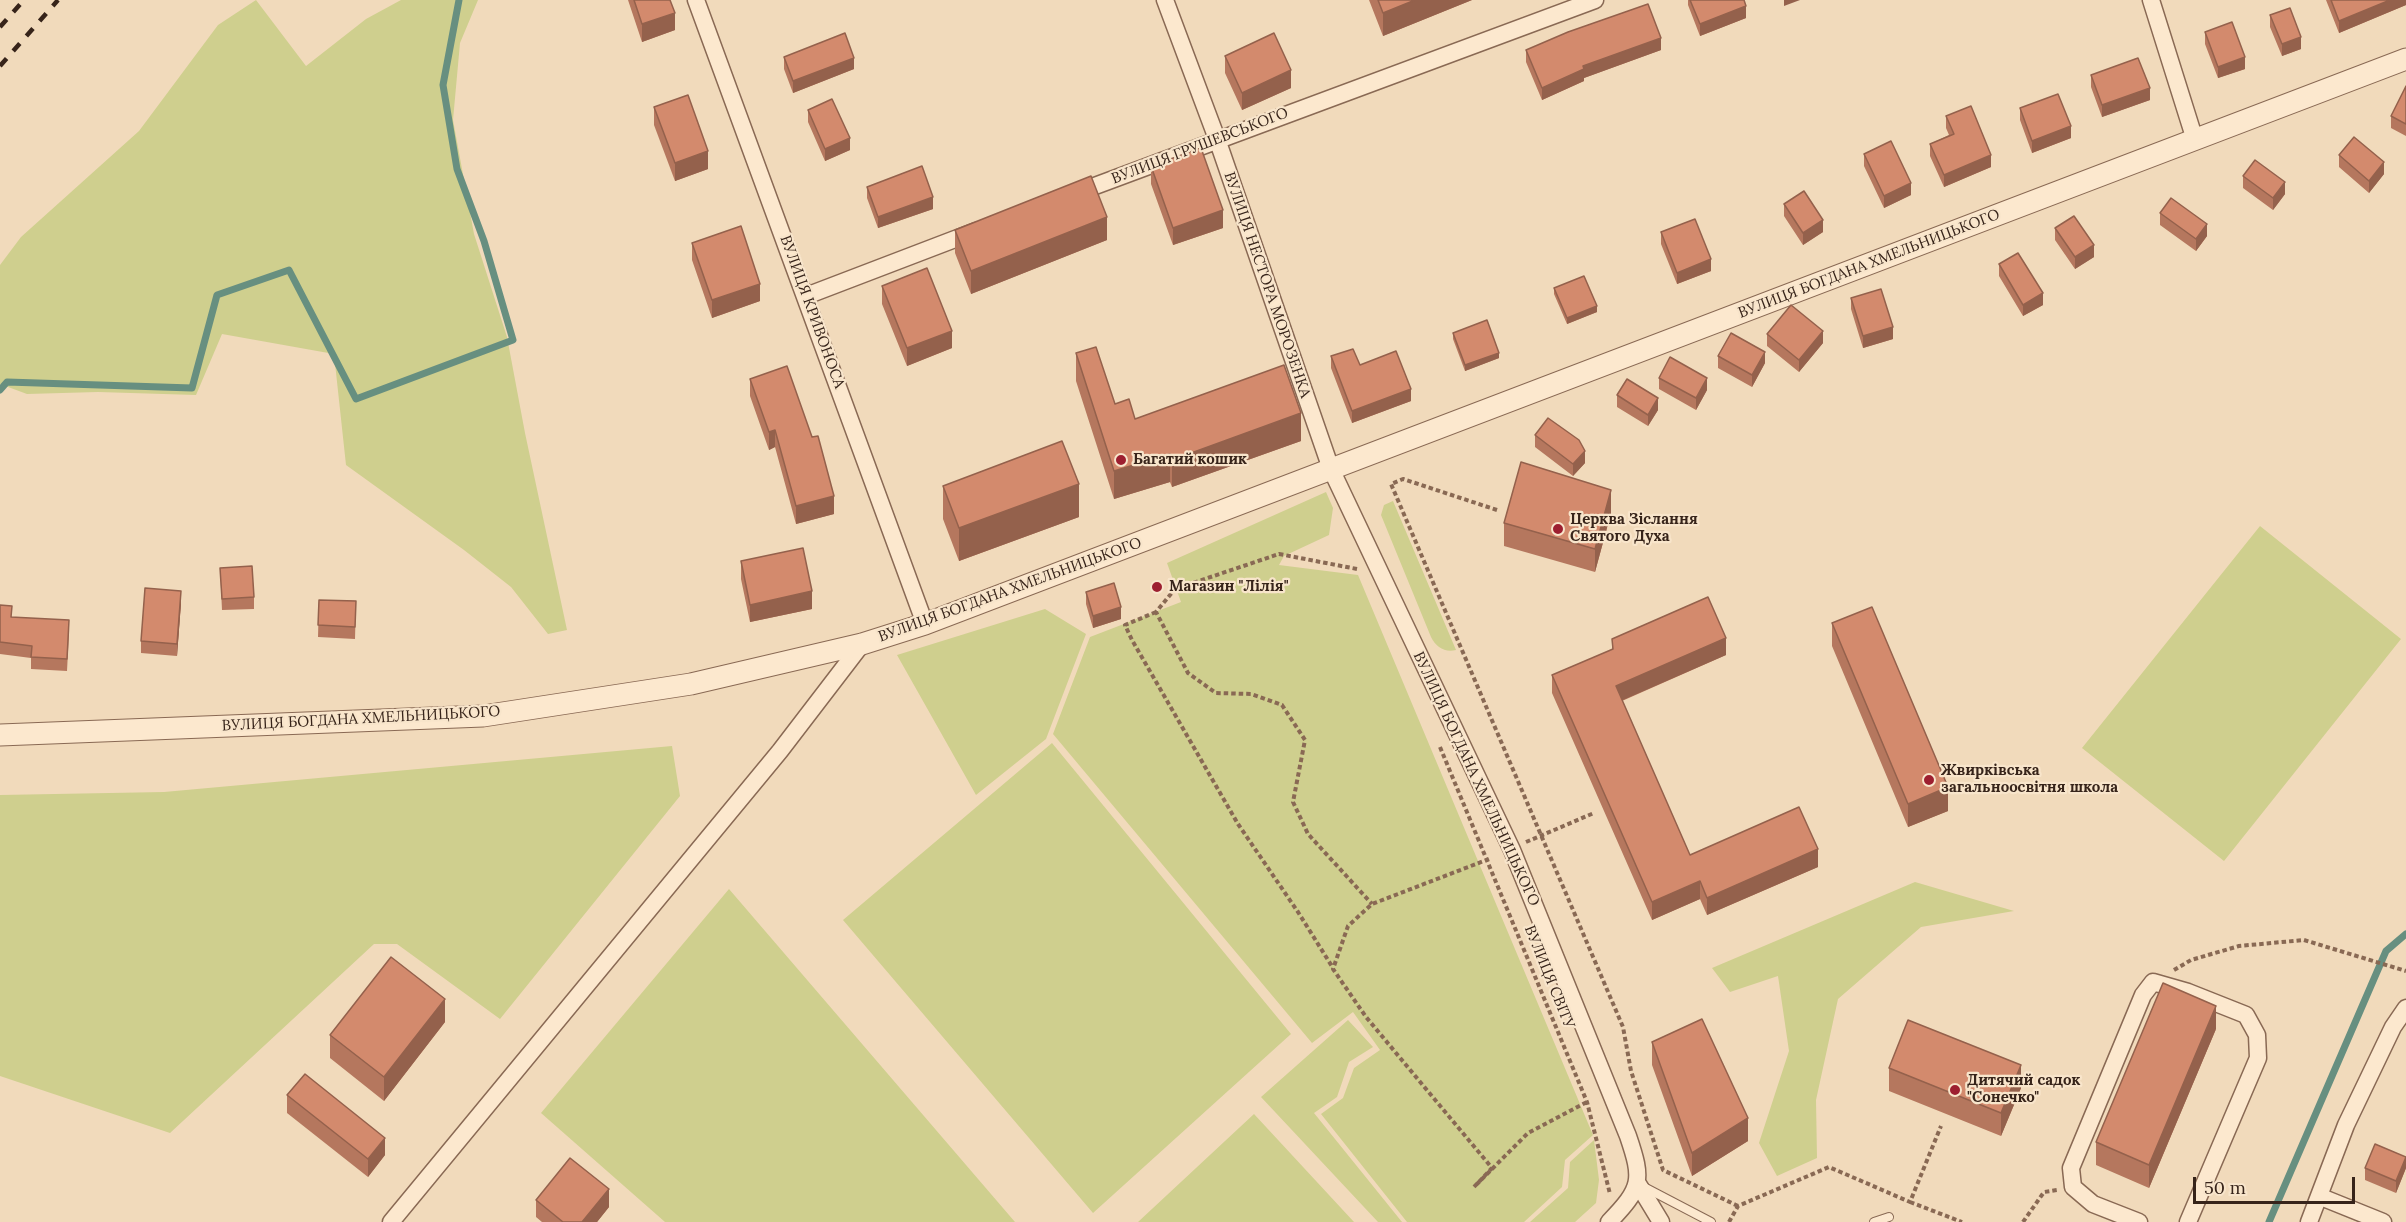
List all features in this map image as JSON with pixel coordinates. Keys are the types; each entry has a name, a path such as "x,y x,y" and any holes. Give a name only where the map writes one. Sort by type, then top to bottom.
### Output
{"street":[{"name":"ВУЛИЦЯ КРИВОНОСА","path":"696,0 926,624"},
{"name":"ВУЛИЦЯ НЕСТОРА МОРОЗЕНКА","path":"1165,0 1331,469"},
{"name":"ВУЛИЦЯ ГРУШЕВСЬКОГО","path":"1061,198 1595,0"},
{"path":"2151,0 2195,140"},
{"name":"ВУЛИЦЯ БОГДАНА ХМЕЛЬНИЦЬКОГО","path":"0,735 483,716 692,684 862,644 926,624 2406,59"},
{"path":"806,296 995,224"},
{"name":"ВУЛИЦЯ БОГДАНА ХМЕЛЬНИЦЬКОГО","path":"1331,469 1512,850 1628,1136 1637,1162 1638,1184"},
{"path":"390,1222 780,751 862,644"},
{"path":"2139,1222 2093,1204 2073,1187 2071,1168 2143,995 2153,982 2188,992 2246,1015 2257,1035 2258,1058 2188,1222"},
{"path":"2309,1222 2321,1197 2346,1125 2393,1027 2406,1008"},
{"path":"1615,1216 1638,1184 1661,1222"},
{"path":"2321,1197 2383,1222"}],"lane":[{"path":"1638,1184 1711,1222"},
{"path":"1874,1222 1889,1216"}],"path":[{"path":"1497,510 1403,479 1391,484 1623,1027 1631,1071 1663,1170 1738,1206"},
{"path":"1364,570 1279,554 1175,589 1156,612 1125,625 1238,824 1298,912 1333,969 1366,1017 1492,1168 1474,1187 1528,1133 1587,1102"},
{"path":"1156,612 1188,673 1216,693 1251,694 1282,705 1305,740 1293,802 1308,834 1372,904"},
{"name":"ВУЛИЦЯ СВІТУ","path":"1437,742 1587,1102 1615,1216"},
{"path":"1333,969 1348,926 1372,904 1416,888"},
{"path":"2153,982 2191,960 2239,945 2304,940 2406,971"},
{"path":"1910,1202 1941,1126"},
{"path":"1729,1222 1738,1206 1829,1167 1962,1222"},
{"path":"2023,1222 2044,1192 2073,1187"}],"green space":[{"path":"256,0 306,66 366,19 401,0 478,0 460,43 453,120 474,234 507,337 567,630 548,634 511,587 464,550 346,465 334,354 222,334 196,395 98,392 27,394 0,384 0,265 21,237 139,131 218,25"},
{"path":"1326,492 1333,508 1329,535 1284,556 1279,565 1358,575 1593,1135 1565,1160 1562,1187 1524,1222 1407,1222 1321,1114 1343,1098 1354,1068 1380,1050 1353,1012 1312,1043 1053,734 1090,637 1181,602 1167,563"},
{"path":"1393,501 1456,650 1448,651 1441,648 1431,637 1381,515 1384,505"},
{"path":"2260,526 2401,639 2224,861 2082,748"},
{"path":"1045,609 1086,634 1046,739 976,795 897,655"},
{"path":"1052,743 1291,1034 1093,1213 843,920"},
{"path":"672,746 680,796 500,1019 397,944 374,944 170,1133 0,1076 0,795 164,792"},
{"path":"1915,882 2014,911 1921,927 1838,999 1816,1100 1817,1158 1777,1176 1759,1143 1789,1051 1778,976 1730,992 1712,968"},
{"path":"729,889 1015,1222 665,1222 541,1113"},
{"path":"1348,1020 1373,1047 1349,1062 1337,1097 1314,1113 1402,1222 1378,1222 1261,1097"},
{"path":"1254,1114 1354,1222 1138,1222"},
{"path":"1594,1140 1599,1180 1596,1203 1575,1222 1530,1222 1568,1188 1570,1162"}],"building":[{"path":"634,0 670,0 675,13 642,24"},
{"path":"1378,0 1415,0 1383,13"},
{"path":"1690,0 1744,0 1746,6 1700,24"},
{"path":"2331,0 2390,0 2339,21"},
{"path":"1648,4 1661,38 1583,66 1584,69 1542,88 1526,50 1568,32"},
{"path":"2290,8 2301,37 2282,44 2270,15"},
{"path":"2232,22 2245,57 2218,67 2205,32"},
{"path":"845,33 854,58 793,81 784,57"},
{"path":"1274,33 1291,70 1242,93 1225,56"},
{"path":"2138,58 2150,88 2102,105 2091,75"},
{"path":"2406,86 2406,124 2391,116"},
{"path":"2058,94 2071,126 2032,141 2020,108"},
{"path":"688,95 708,151 675,163 654,107"},
{"path":"832,99 850,138 825,149 808,110"},
{"path":"1971,106 1991,155 1944,175 1930,144 1954,134 1946,116"},
{"path":"2354,137 2384,162 2369,181 2339,155"},
{"path":"1891,141 1911,183 1884,196 1864,154"},
{"path":"1201,148 1223,210 1173,228 1151,166"},
{"path":"2255,160 2285,182 2273,198 2243,176"},
{"path":"922,166 933,197 878,217 867,187"},
{"path":"1091,176 1107,217 971,271 955,230"},
{"path":"1804,191 1823,220 1803,233 1784,204"},
{"path":"2171,198 2207,224 2196,239 2160,213"},
{"path":"2074,216 2094,245 2075,257 2055,228"},
{"path":"1695,219 1711,259 1677,273 1661,232"},
{"path":"741,226 760,284 712,300 692,243"},
{"path":"2018,253 2043,293 2023,305 1999,264"},
{"path":"927,268 952,331 907,348 882,286"},
{"path":"1584,276 1597,306 1567,318 1554,288"},
{"path":"1881,289 1893,327 1863,336 1851,298"},
{"path":"1791,305 1823,331 1799,360 1767,334"},
{"path":"1487,320 1499,353 1465,365 1453,333"},
{"path":"1731,333 1765,352 1752,375 1718,356"},
{"path":"1096,347 1115,404 1129,399 1135,419 1284,365 1301,413 1172,460 1170,454 1114,471 1076,353"},
{"path":"1353,349 1360,365 1396,351 1411,389 1352,411 1331,356"},
{"path":"1670,357 1707,378 1696,398 1659,378"},
{"path":"787,366 812,437 818,436 834,496 796,506 775,430 769,432 750,379"},
{"path":"1627,379 1658,398 1648,415 1617,395"},
{"path":"1548,418 1579,440 1585,451 1573,464 1535,435"},
{"path":"1062,441 1079,484 959,528 943,486"},
{"name":"Церква Зіслання Святого Духа","path":"1521,462 1611,490 1595,549 1504,523"},
{"path":"803,548 812,591 750,605 741,561"},
{"path":"252,566 254,597 222,599 220,568"},
{"path":"1114,583 1121,607 1093,616 1086,592"},
{"path":"145,588 181,591 177,644 141,641"},
{"path":"1708,597 1726,638 1616,686 1690,855 1799,807 1818,849 1707,898 1700,881 1652,902 1552,675 1613,649 1612,639"},
{"path":"319,600 356,601 355,627 318,625"},
{"path":"0,605 12,606 11,617 69,620 67,659 31,657 32,646 0,642"},
{"path":"1872,607 1948,787 1908,804 1832,623"},
{"path":"391,957 445,999 384,1077 330,1035"},
{"path":"2163,983 2216,1006 2149,1165 2096,1142"},
{"path":"1702,1019 1748,1118 1692,1153 1652,1042"},
{"path":"1908,1020 2021,1065 2001,1113 1889,1068"},
{"path":"305,1074 385,1138 368,1159 287,1095"},
{"path":"2375,1144 2406,1157 2396,1181 2365,1168"},
{"path":"570,1158 609,1189 582,1222 563,1222 536,1200"}],"waterway":[{"path":"0,390 7,382 192,388 217,295 289,270 356,399 513,340 484,241 457,169 443,85 459,0"},
{"path":"2269,1222 2386,951 2406,934"}],"railway":[{"path":"0,27 24,0"},
{"path":"0,66 58,0"}],"place":[{"name":"Багатий кошик","path":"1121,460"},
{"name":"Церква Зіслання Святого Духа","path":"1558,529"},
{"name":"Магазин \"Лілія\"","path":"1157,587"},
{"name":"Жвирківська загальноосвітня школа","path":"1929,780"},
{"name":"Дитячий садок \"Сонечко\"","path":"1955,1090"}]}
